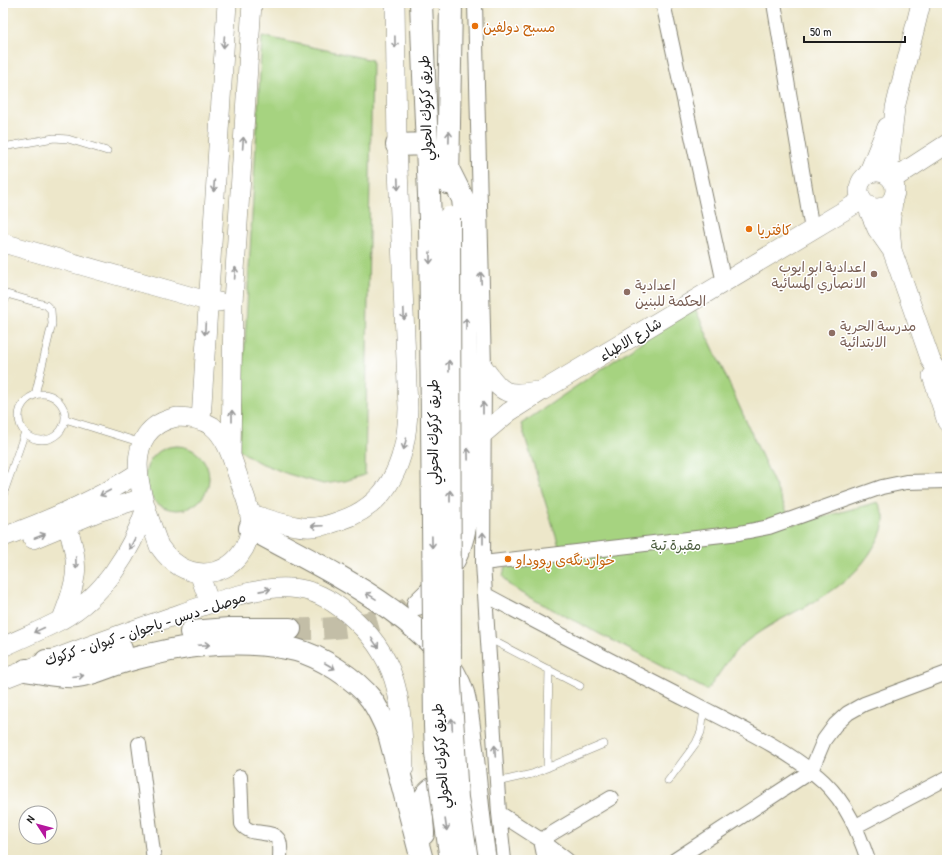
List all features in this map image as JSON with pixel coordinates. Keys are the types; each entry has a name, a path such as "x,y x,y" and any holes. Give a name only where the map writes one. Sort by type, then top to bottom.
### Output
{"highway":[{"name":"طريق كركوك الحولي","path":"421,3 426,144 439,218 450,684 457,798 466,860"},
{"name":"طريق كركوك الحولي","path":"451,3 448,169 439,218 435,725 436,753 451,860"},
{"path":"397,145 426,144"},
{"path":"418,604 434,589 451,568 463,536 469,492 464,209 463,199 448,169"},
{"path":"249,520 377,600 415,628 445,658 460,685 467,708 485,860"},
{"path":"46,661 83,660 169,635 196,631 249,629 290,630"},
{"path":"26,670 76,676 91,674 148,655 172,649 204,645 279,647 297,651 334,669 359,686 371,699 389,734 422,860"},
{"path":"426,860 422,806 426,797 434,787 445,784 462,792 470,805 481,833"}],"main road":[{"path":"201,420 226,3"},
{"path":"231,456 233,302 252,3"},
{"path":"249,520 298,527 324,526 350,518 373,503 391,483 401,459 408,434 408,408 397,145 395,3"},
{"path":"890,177 896,108 921,3"},
{"path":"868,174 896,108"},
{"path":"890,177 947,144"},
{"path":"892,250 877,229 859,194 859,186 862,179 868,174 875,172 890,177 896,186 890,225 892,250 931,361 932,374 947,422"},
{"path":"864,203 874,208 881,208 888,206 893,200"},
{"name":"شارع الاطباء","path":"483,434 509,412 542,391 812,230 864,203"},
{"path":"4,245 207,301 233,302"},
{"path":"931,361 942,376 947,390"},
{"name":"شارع الاطباء","path":"484,368 497,386 511,394 518,395 542,391"},
{"path":"187,417 201,420 218,432 231,456 249,520 246,545 242,552 232,564 218,571 200,573 180,567 165,555 159,546 144,503 138,473 142,443 152,428 168,419 187,417"},
{"path":"3,537 104,494 138,473"},
{"path":"3,550 67,526 98,512 144,503"},
{"path":"3,647 62,619 92,597 118,567 132,545 144,503"},
{"path":"62,619 73,591 76,568 75,553 67,526"},
{"path":"200,573 210,604"},
{"name":"موصل - دبس - باجوان - كيوان - كركوك","path":"3,678 46,661 210,604 260,591 290,588 319,594 333,601 359,623 383,653 398,689 401,708 405,796"}],"street":[{"path":"475,3 484,368 484,563 499,813 504,860"},
{"path":"663,3 724,283"},
{"path":"774,3 812,230"},
{"path":"484,563 739,533 769,527 882,487 906,482 947,481"},
{"path":"486,595 759,738 811,771 835,794 856,826 868,860"},
{"path":"675,860 811,771 824,740 835,725 848,713 864,704 947,673"},
{"path":"139,744 154,860"},
{"path":"240,777 242,824 250,832 272,834 276,837 279,842 280,860"},
{"path":"856,826 947,778"},
{"path":"541,840 611,798"},
{"path":"499,813 541,840 567,860"},
{"path":"541,840 545,860"}],"lane":[{"path":"3,147 54,138 68,139 107,151"},
{"path":"3,305 5,294 46,305 51,310 52,324 35,395"},
{"path":"49,394 60,401 63,406 65,419 60,431 50,439 37,439 25,432 20,421 19,414 25,402 35,395 49,394"},
{"path":"65,419 142,443"},
{"path":"3,495 25,432"},
{"path":"488,638 580,686"},
{"path":"547,768 549,669"},
{"path":"668,781 696,743 701,732 704,709"},
{"path":"497,782 521,778 604,744"}],"green space":[{"path":"262,36 372,60 365,475 345,481 323,484 288,474 258,462 239,450"},
{"name":"مقبرة تبة","path":"694,306 793,525 878,502 884,516 883,527 877,542 862,564 847,579 814,602 761,631 743,644 733,654 707,690 521,593 508,584 503,576 505,567 563,559 521,424"},
{"path":"171,446 183,446 200,455 207,466 209,478 207,490 200,501 183,510 171,510 159,505 150,496 145,484 145,472 150,460 159,451"}],"tunnel":[{"path":"290,629 321,629 352,626 382,619 411,607"}],"place":[{"name":"مسبح دولفين","path":"475,26"},
{"name":"کافتریا","path":"749,229"},
{"name":"اعدادية ابو ايوب الانصاري المسائية","path":"874,274"},
{"name":"اعدادية الحكمة للبنين","path":"627,292"},
{"name":"مدرسة الحرية الابتدائية","path":"832,333"},
{"name":"خواردنگەی ڕووداو","path":"508,559"}]}
